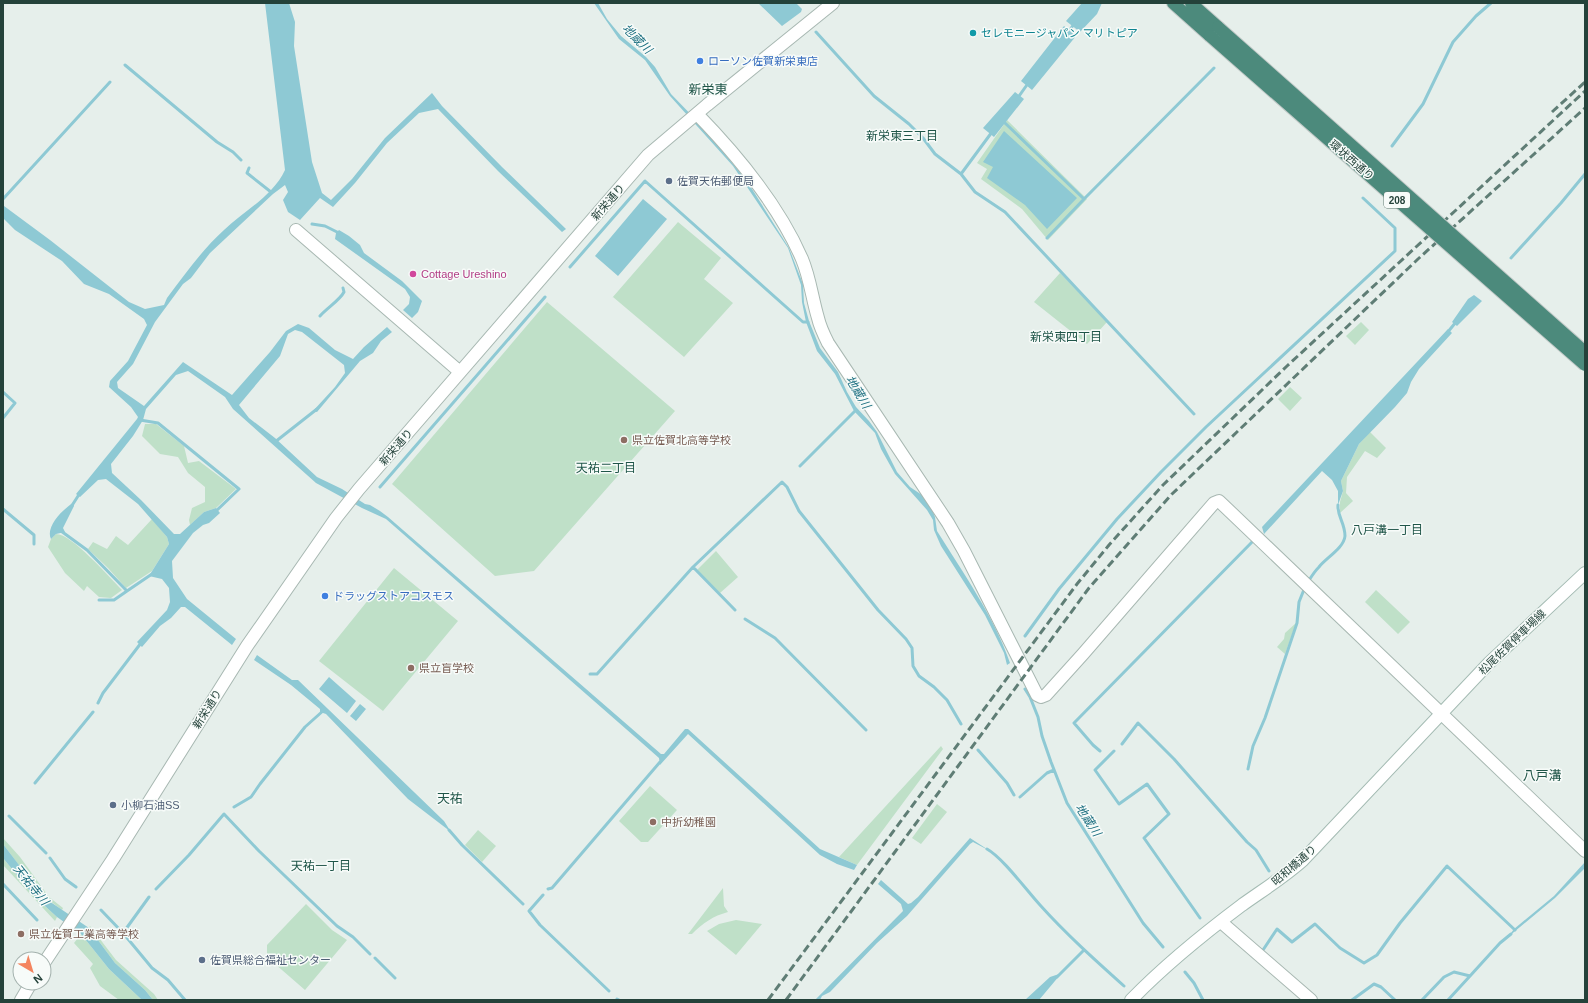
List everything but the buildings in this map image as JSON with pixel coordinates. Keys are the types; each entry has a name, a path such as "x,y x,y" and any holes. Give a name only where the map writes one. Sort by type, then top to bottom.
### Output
{"highway":[{"name":"環状西通り","path":"1173,3 1214,31 1585,352"},
{"name":"環状西通り","path":"1191,3 1214,31 1585,365"}],"street":[{"name":"新栄通り","path":"51,951 78,912 247,646 332,524 359,489 648,155 834,3"},
{"path":"697,114 751,175 788,232 805,267 818,319 828,343 948,523 964,551 1037,695 1041,697 1046,695 1214,503 1219,501 1585,851"},
{"path":"296,230 460,372"},
{"name":"松尾佐賀停車場線","path":"1442,714 1489,663 1585,573"},
{"name":"昭和橋通り","path":"1131,1000 1221,922 1283,877 1303,860 1442,714"},
{"path":"1221,922 1311,1000"},
{"path":"21,1000 26,991"}],"green space":[{"path":"1007,120 1087,199 1048,240 1022,209 981,179 987,169 977,163"},
{"path":"678,222 721,258 704,279 733,303 684,357 613,297 612,298"},
{"path":"1060,273 1107,322 1087,344 1034,302"},
{"path":"547,302 675,411 534,571 495,576 392,484"},
{"path":"1361,322 1369,330 1355,345 1346,336"},
{"path":"1290,387 1302,398 1290,411 1278,399"},
{"path":"145,424 156,424 184,446 188,463 199,461 236,489 216,508 204,512 190,525 189,520 192,508 205,502 205,487 188,473 178,457 160,454 142,436"},
{"path":"1370,432 1386,448 1377,458 1365,451 1347,477 1346,493 1353,501 1340,513 1340,502 1343,491 1341,481 1359,444"},
{"path":"152,519 167,537 169,544 152,571 126,588 88,549 93,542 107,549 116,536 128,545"},
{"path":"56,534 63,536 80,548 122,590 111,598 99,597 87,586 84,591 65,573 48,547 51,539"},
{"path":"716,551 738,577 720,593 697,570"},
{"path":"394,568 458,621 383,711 319,661"},
{"path":"1376,590 1410,622 1398,634 1365,602"},
{"path":"1296,623 1285,654 1277,647 1284,639 1285,633"},
{"path":"941,746 943,749 857,865 839,857"},
{"path":"650,786 677,810 648,842 641,842 619,821"},
{"path":"937,804 947,812 921,844 912,838"},
{"path":"478,830 496,846 482,862 465,845"},
{"path":"3,838 20,857 49,897 63,908 62,910 37,888 3,844"},
{"path":"3,858 34,896 57,917 55,921 3,865"},
{"path":"723,888 724,906 728,912 713,918 704,923 692,934 688,934"},
{"path":"306,904 332,930 347,940 305,990 267,957 267,945"},
{"path":"736,920 762,924 736,955 707,931 719,924"},
{"path":"90,926 116,960 154,994 158,1000 153,1000 145,990 115,963 89,928"},
{"path":"81,934 109,969 142,1000 119,1000 100,986 90,968 93,964 74,943"}],"water":[{"path":"265,3 289,3 295,22 294,46 312,162 322,193 331,200 352,179 385,138 432,93 442,106 502,167 566,229 562,232 498,171 438,109 419,113 387,143 355,183 333,207 320,198 300,220 288,212 283,200 288,192 285,185 273,194 210,253 191,278 183,284 155,322 133,364 117,382 118,388 144,406 183,362 232,395 270,352 286,331 298,324 309,328 335,350 353,359 387,327 392,332 381,341 373,353 360,361 317,412 313,411 335,387 345,373 344,365 302,332 295,330 288,334 280,356 239,405 249,418 275,438 317,477 342,489 388,517 661,754 664,754 685,729 688,729 820,849 857,865 854,870 837,864 820,855 688,734 660,765 659,758 386,519 316,483 233,409 225,397 188,371 176,375 146,409 143,420 133,436 111,464 112,473 174,534 180,534 204,512 216,508 220,513 209,523 203,525 193,533 172,561 173,578 187,599 236,639 232,645 185,607 181,607 171,618 160,626 142,647 137,642 167,610 170,602 169,588 162,579 149,576 169,544 167,537 138,504 106,479 98,480 80,497 76,494 138,417 131,407 109,387 110,381 128,361 147,325 144,319 109,294 84,284 62,261 15,230 3,218 3,204 129,302 145,309 164,305 167,298 208,246 232,223 258,203 273,188 285,170"},
{"path":"594,3 598,3 607,19 621,36 646,57 655,67 671,94 701,125 747,181 789,248 803,284 804,303 809,321 820,348 838,372 856,407 877,432 897,472 910,487 922,495 931,507 935,517 937,531 977,595 996,629 1010,663 1007,665 1004,653 985,615 941,546 934,530 933,520 927,510 895,474 881,449 875,433 854,411 835,374 817,351 806,322 802,302 801,285 788,248 733,166 670,96 645,60 619,39"},
{"path":"758,3 796,3 802,9 801,12 782,26"},
{"path":"1082,3 1102,3 1097,14 1080,32 1066,21"},
{"path":"1064,26 1076,36 1032,90 1021,81"},
{"path":"1015,92 1024,99 994,137 983,128"},
{"path":"1004,131 1077,198 1047,229 1025,205 987,178 993,167 983,162"},
{"path":"643,199 667,219 618,276 595,256"},
{"path":"339,230 360,245 364,253 402,281 422,301 418,312 412,318 403,310 409,304 410,297 405,289 335,239 336,233"},
{"path":"1474,295 1482,301 1457,326 1452,322 1468,299"},
{"path":"1448,329 1452,333 1419,369 1411,382 1407,393 1359,444 1341,481 1343,491 1338,505 1338,491 1332,480 1322,471 1264,534 1262,527"},
{"path":"73,503 74,506 63,528 65,532 56,534 51,539 50,529 56,519 64,509"},
{"path":"257,655 292,680 298,680 444,821 451,832 408,799 326,714 320,712 320,709 291,685 254,660"},
{"path":"329,677 356,701 347,713 319,689"},
{"path":"360,704 366,709 356,721 350,716"},
{"path":"970,838 990,851 973,842 970,844 907,916 877,943 830,992 822,996 820,1000 815,1000 903,911 901,904 878,884 881,880 908,904 911,903"},
{"name":"天祐寺川","path":"3,844 35,886 49,901 89,928 115,963 145,990 153,1000 142,1000 109,969 81,934 57,917 34,896 3,858"},
{"path":"1585,862 1585,868 1555,898 1508,937 1514,929 1554,896"},
{"path":"1060,975 1039,1000 1025,1000 1050,977"}],"waterway":[{"path":"1392,146 1423,104 1453,42 1476,16 1491,3"},
{"path":"1067,34 1074,24"},
{"path":"816,32 874,96 909,124 923,138 935,154 961,174 975,192 1005,212 1194,414"},
{"path":"125,65 217,142 233,152 241,160"},
{"path":"1084,199 1214,68"},
{"path":"3,199 110,82"},
{"path":"1017,99 1029,82"},
{"path":"1005,123 1084,199 1047,238"},
{"path":"961,174 992,132"},
{"path":"249,168 247,173 271,192"},
{"path":"1511,258 1585,174"},
{"path":"570,267 645,181 803,322 808,322"},
{"path":"1025,636 1059,589 1117,519 1161,472 1206,427 1395,251 1395,228 1363,198"},
{"path":"312,224 325,226 339,233"},
{"path":"320,316 342,295 344,292 343,288"},
{"path":"380,487 545,297"},
{"path":"1447,333 1456,322"},
{"path":"3,392 15,403 3,418"},
{"path":"275,442 317,409"},
{"path":"800,466 856,410"},
{"path":"140,420 158,423 239,489 215,512"},
{"path":"590,674 597,674 693,567 782,482 787,487 799,511 878,610 906,639 912,648 913,666 919,676 934,687 947,700 961,724"},
{"path":"71,507 80,493"},
{"path":"1308,582 1322,564 1342,545 1344,540 1345,531 1338,505"},
{"path":"3,509 34,535 34,544"},
{"path":"61,531 87,550 127,591 152,574"},
{"path":"1100,751 1074,723 1255,539"},
{"path":"693,567 735,610"},
{"path":"1248,769 1253,746 1265,718 1297,623 1299,602 1305,587"},
{"path":"99,600 114,600 127,591"},
{"path":"745,619 775,638 866,730"},
{"path":"98,703 103,693 141,643"},
{"name":"地蔵川","path":"1025,689 1038,717 1042,736 1067,803 1143,923 1163,947"},
{"path":"234,807 251,797 305,727 324,710"},
{"path":"35,783 93,712"},
{"path":"1122,744 1138,723 1174,759 1247,842 1256,850 1269,871"},
{"path":"978,750 1007,783 1014,795"},
{"path":"1114,751 1095,770 1119,804 1147,784 1169,814 1144,838 1200,918"},
{"path":"548,889 552,888 660,762"},
{"path":"1020,797 1047,773 1054,770"},
{"path":"156,889 189,855 224,814 259,851 337,926 353,937 370,954"},
{"path":"9,816 46,853"},
{"path":"449,830 462,845 523,904"},
{"path":"987,849 1007,867 1060,926 1124,986"},
{"path":"50,858 65,879 76,887"},
{"path":"1263,950 1277,929 1292,942 1315,924 1340,948 1364,963 1377,955 1400,923 1447,866 1515,930"},
{"path":"3,884 37,920"},
{"path":"543,895 529,911 540,925 609,991"},
{"path":"123,933 149,897"},
{"path":"101,910 123,933 152,968 168,980 185,1000"},
{"path":"1422,1000 1444,977 1454,972 1470,976 1500,943 1511,934"},
{"path":"1057,977 1084,950"},
{"path":"375,958 395,978"},
{"name":"地蔵川","path":"1185,972 1194,983 1203,1000"},
{"path":"1448,1000 1470,976"},
{"path":"1352,1000 1374,984 1381,987 1395,1000"}],"railway":[{"path":"1552,112 1585,82"},
{"path":"768,1000 1077,584 1109,545 1163,485 1287,366 1585,91"},
{"path":"786,1000 1089,588 1172,494 1418,259 1585,108"}],"place":[{"name":"セレモニージャパン マリトピア","path":"973,33"},
{"name":"ローソン佐賀新栄東店","path":"700,61"},
{"name":"佐賀天佑郵便局","path":"669,181"},
{"name":"Cottage Ureshino","path":"413,274"},
{"name":"県立佐賀北高等学校","path":"624,440"},
{"name":"ドラッグストアコスモス","path":"325,596"},
{"name":"県立盲学校","path":"411,668"},
{"name":"小柳石油SS","path":"113,805"},
{"name":"中折幼稚園","path":"653,822"},
{"name":"県立佐賀工業高等学校","path":"21,934"},
{"name":"佐賀県総合福祉センター","path":"202,960"}],"district":[{"name":"新栄東","path":"708,89"},
{"name":"新栄東三丁目","path":"902,136"},
{"name":"新栄東四丁目","path":"1066,337"},
{"name":"天祐二丁目","path":"606,468"},
{"name":"八戸溝一丁目","path":"1387,530"},
{"name":"八戸溝","path":"1542,775"},
{"name":"天祐","path":"450,798"},
{"name":"天祐一丁目","path":"321,866"}]}
